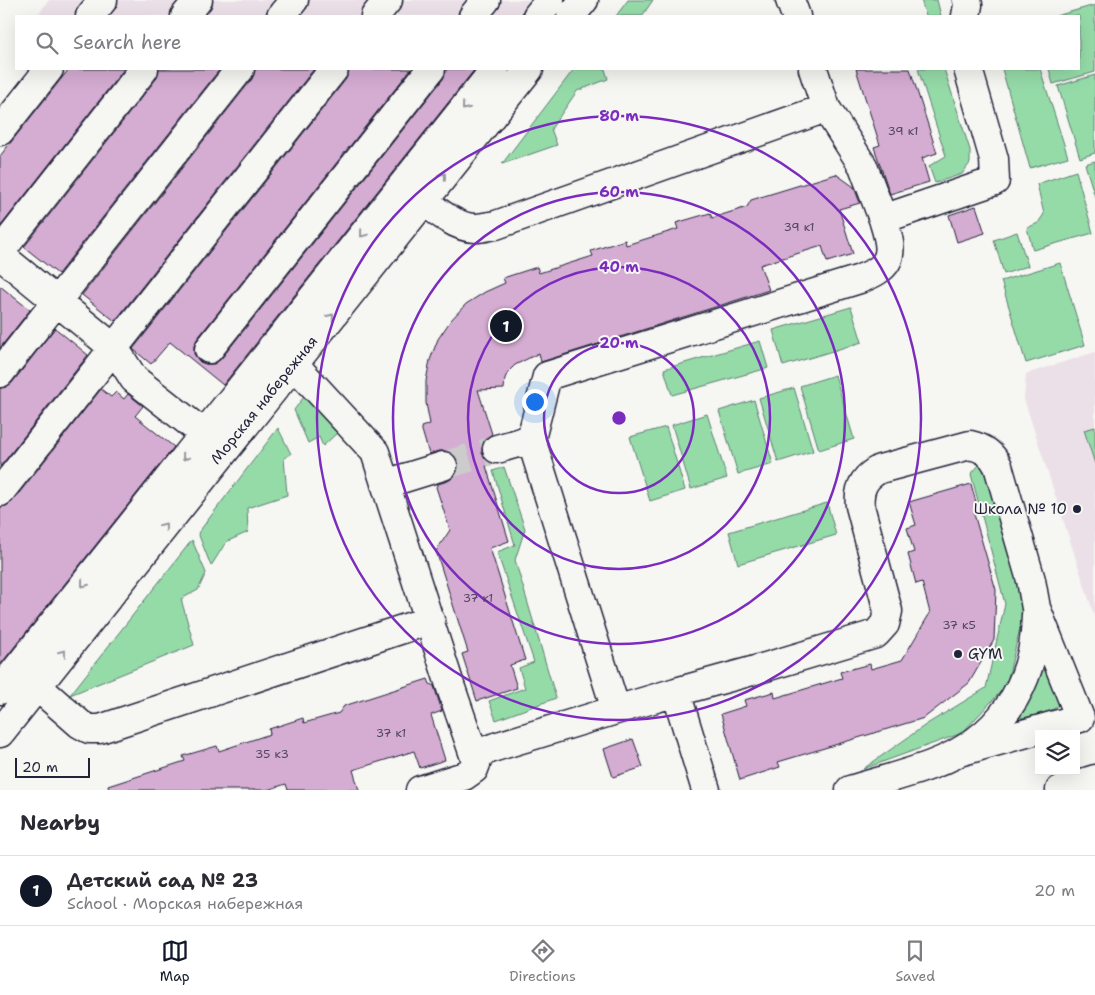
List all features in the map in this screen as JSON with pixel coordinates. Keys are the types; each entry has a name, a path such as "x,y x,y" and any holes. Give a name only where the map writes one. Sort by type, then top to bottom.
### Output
{"street":[{"path":"91,15 103,0"},
{"path":"186,15 198,0"},
{"path":"282,15 294,0"},
{"path":"376,15 388,0"},
{"path":"474,15 486,0"},
{"path":"538,15 550,0"},
{"path":"790,0 796,15"},
{"path":"966,15 967,0"},
{"path":"0,131 48,70"},
{"path":"143,70 0,254 114,348 134,379 214,442"},
{"path":"0,372 239,70"},
{"path":"0,492 333,70"},
{"path":"209,350 430,70"},
{"name":"Морская набережная","path":"0,733 17,683 254,392 293,364 413,192 494,70"},
{"name":"Морская набережная","path":"254,392 272,347 413,192 528,70"},
{"path":"616,710 531,438 547,376 860,279 880,270 888,258 890,244 883,219 863,166 826,108 813,70"},
{"path":"883,219 995,181 994,159 968,70"},
{"path":"413,192 445,217 458,223 474,228 496,225 826,108"},
{"path":"272,347 293,364 374,452 386,484 451,688 477,761 474,769 464,776 420,790"},
{"path":"497,450 531,438"},
{"path":"474,755 676,692 869,637 881,629 888,618 887,603 860,506 859,497 865,480 872,473 880,469 970,445 980,447 988,452 998,466 1031,580 1036,608 1080,718 959,752"},
{"path":"386,484 443,466"},
{"path":"850,790 932,765 959,752 982,736 1003,715 1019,692 1030,666 1034,646 1036,608"},
{"path":"17,683 89,729 100,729 430,620"},
{"path":"676,692 706,790"},
{"path":"1060,790 1095,779"}],"shaded area":[{"path":"49,0 531,0 519,15 38,15"},
{"name":"Школа № 10","path":"1095,352 1095,618 1024,399 1026,374"}],"green space":[{"path":"628,0 653,0 643,15 617,15"},
{"path":"921,0 937,0 941,15 926,15"},
{"path":"1095,5 1095,72 1053,84 1049,70 1080,70 1080,15 1060,15"},
{"path":"573,70 605,70 608,79 577,91 551,129 557,145 502,164"},
{"path":"918,70 944,70 970,150 970,163 962,174 935,183 929,166 946,156"},
{"path":"1002,70 1040,70 1068,157 1030,168"},
{"path":"1095,75 1095,153 1080,158 1058,86"},
{"path":"1095,161 1095,197 1085,164"},
{"path":"1076,171 1093,233 1033,250 1027,228 1038,223 1044,214 1037,184"},
{"path":"1017,232 1028,266 1004,274 994,240"},
{"path":"1060,263 1085,345 1026,363 1001,281"},
{"path":"851,307 862,342 783,366 773,330"},
{"path":"760,341 768,368 672,395 664,369"},
{"path":"835,375 854,439 819,450 800,386"},
{"path":"794,388 813,451 778,462 759,398"},
{"path":"307,393 337,433 323,446 319,437 308,443 294,410"},
{"path":"754,400 773,464 738,474 719,411"},
{"path":"707,414 727,478 691,489 672,425"},
{"path":"666,427 685,490 650,501 630,437"},
{"path":"1095,427 1095,464 1084,430"},
{"path":"278,428 291,454 284,458 287,495 247,508 248,532 226,542 211,566 198,533"},
{"path":"981,463 1009,543 1024,612 1006,686 962,733 863,769 927,724 986,688 1005,604 971,474"},
{"path":"504,467 525,529 515,560 556,698 496,720 489,701 525,688 519,668 534,662 497,552 515,545 493,471"},
{"path":"827,503 836,535 738,564 729,532"},
{"path":"192,540 206,573 198,590 181,599 194,645 70,695"},
{"path":"1044,653 1062,702 1052,710 1040,715 1013,718"}],"building":[{"path":"68,70 123,70 0,227 0,156"},
{"path":"159,70 219,70 58,274 24,247 156,79"},
{"path":"255,70 313,70 115,321 82,295 252,79"},
{"path":"349,70 410,70 197,339 194,346 194,354 200,362 214,364 221,359 443,79 446,70 474,70 223,385 170,342 151,364 133,349 346,79"},
{"path":"856,70 910,70 937,153 922,158 929,182 890,194 874,147 880,145"},
{"path":"836,174 854,187 860,203 839,209 853,254 827,262 822,246 760,265 769,290 541,362 539,353 515,365 509,371 505,378 504,389 478,390 492,434 485,439 482,445 482,453 486,460 493,464 486,466 509,541 490,548 525,660 510,665 517,688 477,701 462,654 468,652 436,551 450,530 436,487 438,484 448,481 455,476 458,470 458,462 454,455 447,451 429,454 421,427 430,424 426,403 426,381 430,360 438,339 451,320 466,304 485,292 505,283 503,278 537,267 539,273 593,256 591,251 625,240 626,245 678,229 676,223 710,213 712,218 747,207 751,200"},
{"path":"976,206 985,233 957,242 949,215"},
{"path":"0,286 30,310 0,348"},
{"path":"55,328 88,355 0,467 0,388 12,383"},
{"path":"101,389 111,397 116,392 124,399 128,394 143,406 135,416 174,447 0,665 0,507 12,502"},
{"path":"971,484 979,513 974,514 996,590 994,640 969,683 924,718 778,762 780,767 740,780 721,714 746,706 744,700 774,692 775,698 842,678 840,672 870,664 871,669 902,660 930,613 922,582 916,584 908,554 914,552 907,528 916,525 909,502"},
{"path":"428,679 430,684 434,686 442,711 431,715 445,760 420,768 414,751 353,770 359,790 288,790 286,784 267,790 109,790 108,786 185,761 183,756 217,746 219,751 270,734 269,729 303,718 304,723 339,713 344,706"},
{"path":"633,739 643,767 613,777 604,749"}],"tunnel":[{"path":"443,466 497,449"}],"place":[{"name":"Детский сад № 23","path":"506,326"},
{"name":"Школа № 10","path":"1077,509"},
{"name":"GYM","path":"958,654"}]}
